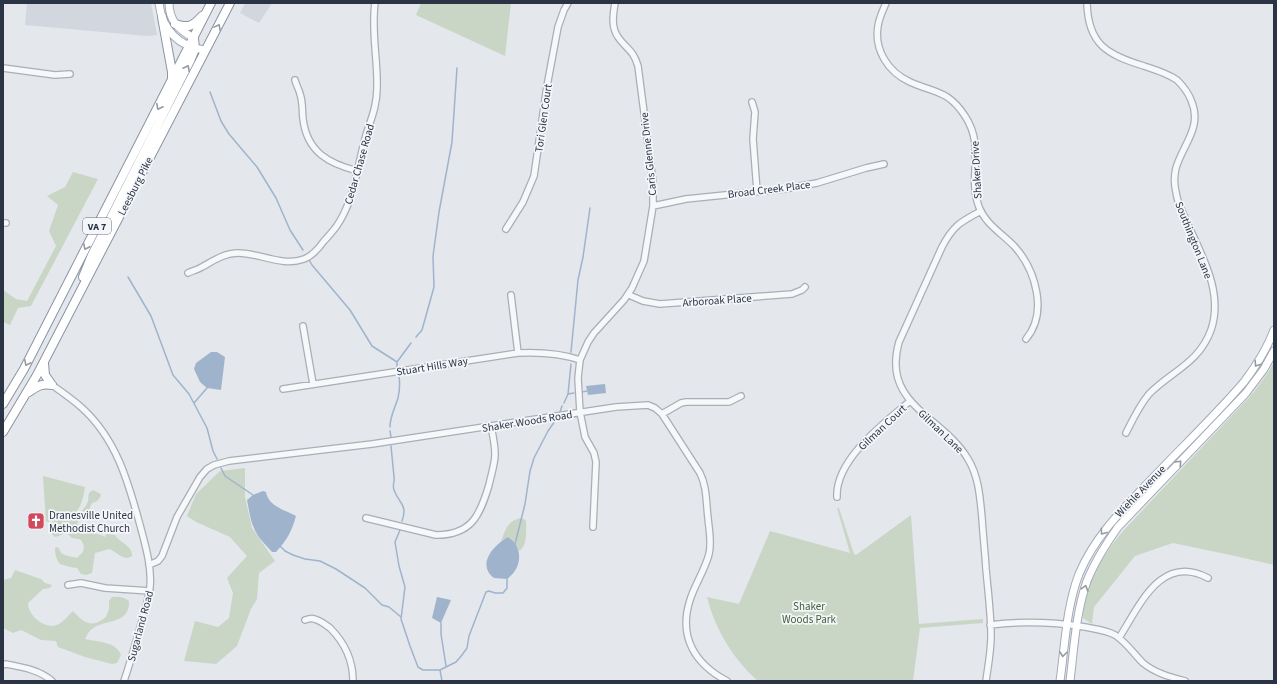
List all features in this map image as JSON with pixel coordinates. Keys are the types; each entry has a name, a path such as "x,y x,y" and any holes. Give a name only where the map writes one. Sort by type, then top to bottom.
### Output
{"highway":[{"name":"Leesburg Pike","path":"3,432 44,362 230,3"},
{"path":"174,24 184,27 192,25 210,6"},
{"name":"Leesburg Pike","path":"3,404 24,369 172,82 192,48 194,38 210,6"},
{"path":"162,17 172,72 172,82"},
{"path":"67,317 92,254 190,62 192,48"},
{"path":"44,362 44,375 52,386"},
{"path":"25,395 40,385 45,384 52,386"}],"main road":[{"path":"159,3 162,17 172,34 180,42 192,48 205,50"},
{"path":"169,3 170,14 174,24 194,38"},
{"name":"Wiehle Avenue","path":"1060,681 1071,604 1077,582 1089,554 1098,539 1109,523 1120,511 1244,382 1260,360 1274,330"},
{"name":"Wiehle Avenue","path":"1070,681 1081,603 1087,582 1097,560 1111,536 1246,393 1274,351"}],"street":[{"name":"Cedar Chase Road","path":"188,273 225,255 237,253 285,262 304,259 318,249 336,227 347,206 358,171 366,135 374,112 377,89 374,42 374,3"},
{"name":"Tori Glen Court","path":"506,229 523,202 534,176 547,86 558,26 568,3"},
{"name":"Caris Glenne Drive","path":"593,527 596,462 594,453 584,434 580,412 578,378 580,360 594,333 629,295 644,261 653,206 653,182 638,66 632,51 618,37 613,26 615,3"},
{"name":"Shaker Drive","path":"886,3 880,18 877,32 879,48 887,64 901,77 910,82 939,92 951,99 969,122 975,145 975,191 981,211 989,223 1015,247 1027,264 1032,276 1037,297 1037,315 1033,329 1026,339"},
{"name":"Southington Lane","path":"1087,3 1091,28 1094,36 1102,47 1108,52 1127,60 1169,75 1185,89 1192,104 1195,116 1194,126 1176,168 1174,180 1181,207 1210,279 1214,299 1214,315 1211,328 1200,350 1187,364 1167,378 1149,395 1136,412 1126,433"},
{"path":"3,68 55,74 70,74"},
{"path":"295,80 301,95 303,120 306,132 317,151 341,167 358,171"},
{"path":"752,102 755,112 753,139 757,191"},
{"name":"Broad Creek Place","path":"653,206 686,199 784,189 817,183 884,164"},
{"name":"Gilman Lane","path":"981,211 959,224 948,236 899,342 895,359 897,375 903,391 910,401 956,442 969,460 975,474 979,490 990,625 990,646 986,681"},
{"name":"Arboroak Place","path":"629,295 652,303 669,304 701,300 792,294 802,290 805,287"},
{"path":"512,295 518,353"},
{"path":"303,326 313,384"},
{"name":"Stuart Hills Way","path":"283,389 518,353 545,352 570,356 580,360"},
{"name":"Sugarland Road","path":"52,386 77,403 104,432 114,448 132,494 149,565 150,591 124,681"},
{"path":"662,414 681,403 729,402 741,396"},
{"name":"Gilman Court","path":"837,497 836,491 838,480 858,449 910,401"},
{"name":"Shaker Woods Road","path":"149,565 160,559 177,517 194,487 204,472 214,465 229,461 372,444 616,407 648,405 655,408 662,414 700,472 704,483 710,541 709,553 690,599 687,618 688,636 694,651 704,665 727,681"},
{"path":"366,518 436,535 446,535 464,529 479,514 484,503 491,478 495,456 491,426"},
{"path":"1119,638 1147,594 1158,581 1164,577 1186,571 1208,578"},
{"path":"68,585 81,583 105,588 150,591"},
{"path":"305,620 314,618 325,623 344,644 350,658 353,681"},
{"path":"990,625 1032,622 1067,624 1106,631 1119,638 1130,647 1149,668 1164,675 1185,681"},
{"path":"3,664 26,668 44,675 52,681"}],"shaded area":[{"path":"27,3 151,3 157,35 147,36 25,25"},
{"path":"245,3 272,3 259,23 240,13"}],"green space":[{"path":"421,3 511,3 505,56 416,15"},
{"path":"73,172 98,179 31,306 18,308 10,325 3,322 3,290 16,299 27,301 56,246 49,231 58,205 47,196 65,187"},
{"path":"1274,362 1274,565 1173,543 1135,556 1094,607 1092,624 1083,618 1084,606 1091,582 1108,550 1123,531 1254,392"},
{"path":"245,468 245,497 252,528 275,561 259,573 257,599 251,609 237,646 216,664 184,661 195,621 218,627 229,618 233,593 227,578 247,556 230,537 196,522 187,516 196,494 220,471"},
{"path":"43,476 85,487 81,504 76,512 69,516 71,518 84,509 91,491 93,490 101,494 98,500 92,503 86,516 79,520 77,524 85,527 88,533 98,534 105,537 106,534 115,535 128,547 132,553 132,556 126,558 109,549 95,553 92,573 86,575 81,574 77,568 60,564 56,554 56,547 59,548 61,553 77,558 83,552 84,546 81,540 72,538 65,533 55,537 51,533 49,525 57,520 46,522"},
{"name":"Shaker Woods Park","path":"837,508 839,508 854,554 856,555 911,515 919,624 983,619 983,623 920,628 913,681 758,681 741,663 726,643 710,609 707,597 739,604 770,531 850,553"},
{"path":"521,518 526,520 526,532 524,545 519,551 510,538 508,537 501,541 510,523"},
{"path":"15,570 41,579 45,583 52,585 50,588 43,589 28,603 34,617 43,624 49,626 59,624 73,611 84,621 92,624 96,623 106,617 109,609 109,601 112,597 121,597 129,601 128,609 121,618 97,626 89,632 85,639 106,643 119,650 121,655 117,663 112,664 85,657 58,647 56,641 41,640 21,630 13,633 3,628 3,580 11,578"}],"water":[{"path":"211,352 217,352 225,357 221,390 207,388 200,382 194,369 196,363"},
{"path":"605,384 606,393 588,395 586,386"},
{"path":"263,491 266,492 267,497 273,504 296,516 289,535 276,552 272,552 257,535 247,500 253,495"},
{"path":"508,537 517,546 519,552 516,570 507,579 494,578 489,573 487,567 489,555 497,545"},
{"path":"437,597 451,600 441,623 432,618"}],"waterway":[{"path":"416,337 422,330 434,287 433,256 439,212 452,142 457,68"},
{"path":"210,92 221,121 229,134 257,167 276,198 290,230 303,250"},
{"path":"571,352 578,280 590,208"},
{"path":"308,258 312,265 350,310 372,346 397,362"},
{"path":"128,277 151,316 173,375 189,394 207,428 213,451 217,459"},
{"path":"397,362 411,343"},
{"path":"397,362 397,367"},
{"path":"564,403 568,394 571,364"},
{"path":"390,427 399,395 399,375"},
{"path":"194,403 207,388"},
{"path":"582,392 587,391"},
{"path":"568,394 574,393"},
{"path":"560,412 562,406"},
{"path":"515,544 534,458 555,421"},
{"path":"390,431 391,437"},
{"path":"391,446 394,479 393,488 403,507 404,515 402,521"},
{"path":"221,468 225,476 253,495"},
{"path":"400,530 395,542 399,566 405,587 401,619 418,667 423,670 440,670 442,681"},
{"path":"280,546 285,551 293,555 305,559 320,561 336,569 365,588 382,605 389,607 401,617"},
{"path":"440,670 456,662 467,648 469,636 486,592 503,593 507,588 507,579"},
{"path":"441,623 441,634 446,666"}],"place":[{"name":"Dranesville United Methodist Church","path":"36,521"}]}
